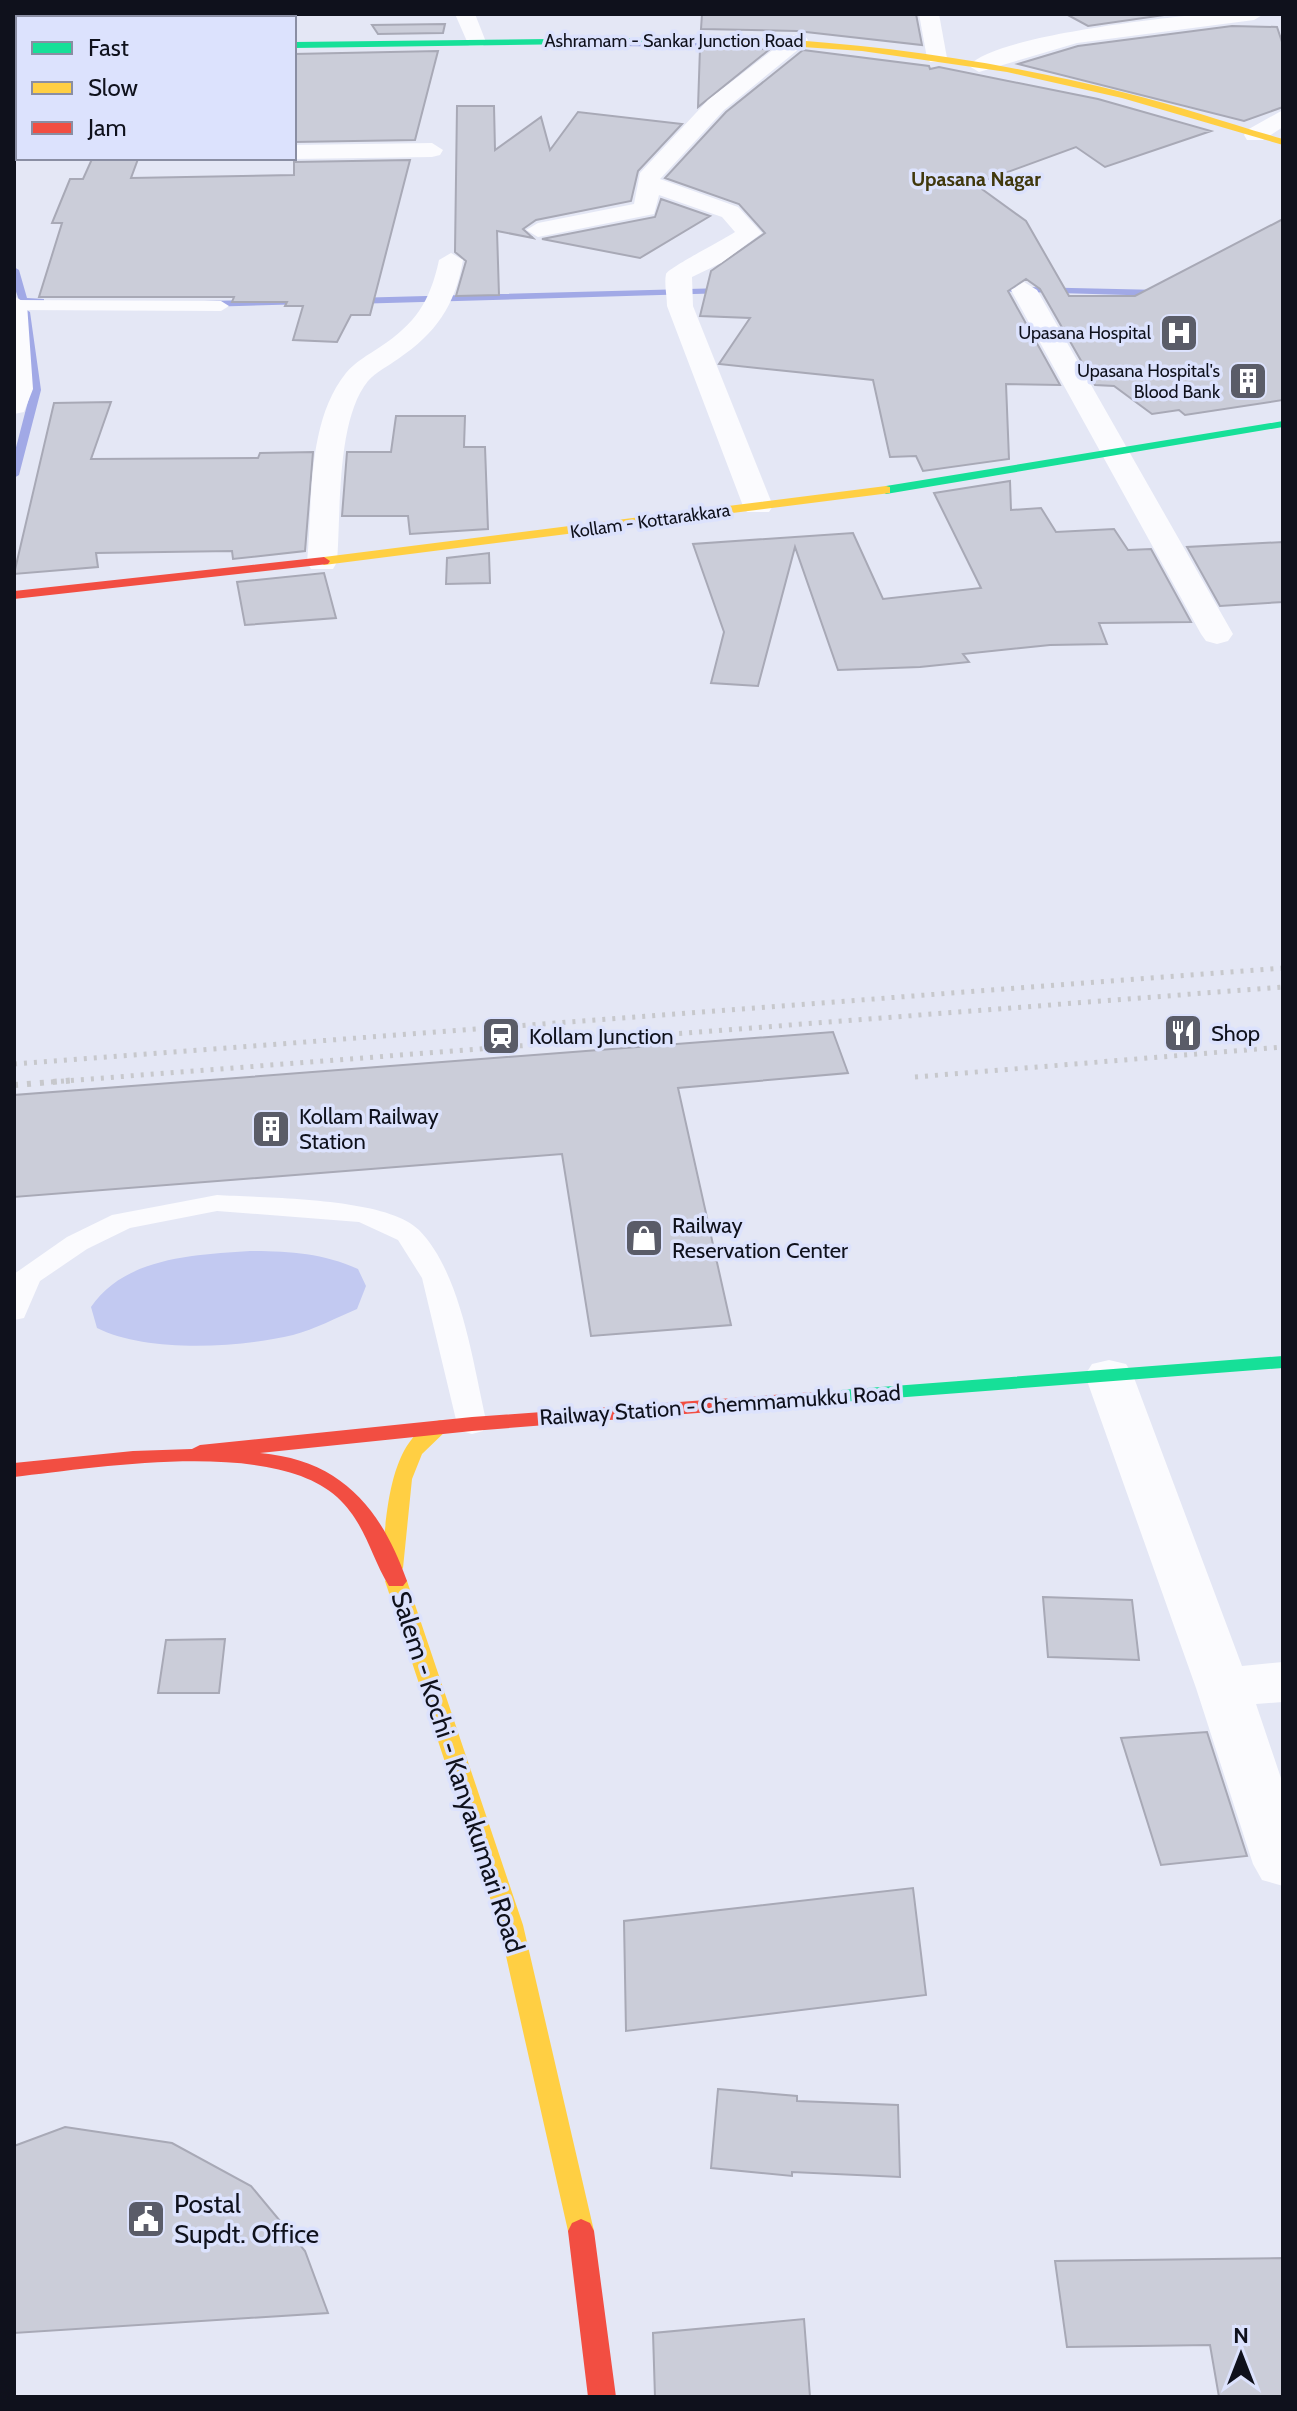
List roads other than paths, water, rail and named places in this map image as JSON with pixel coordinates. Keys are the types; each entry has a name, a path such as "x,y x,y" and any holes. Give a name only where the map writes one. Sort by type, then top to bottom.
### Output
{"main road":[{"name":"Ashramam - Sankar Junction Road","path":"296,45 798,40 937,58 1102,90 1283,142"},
{"name":"Kollam - Kottarakkara","path":"14,595 322,562 758,506 1115,457 1283,424"},
{"name":"Railway Station - Chemmamukku Road","path":"158,1456 472,1424 1283,1362"},
{"path":"392,1568 402,1479 413,1451 440,1427"},
{"name":"Salem - Kochi - Kanyakumari Road","path":"14,1470 158,1456 289,1464 332,1482 358,1505 392,1568 511,1925 579,2211 602,2397"}],"street":[{"path":"465,14 476,42"},
{"path":"929,14 937,58"},
{"path":"979,66 1007,53 1047,44 1254,14"},
{"path":"538,230 646,209 648,178 716,105 798,40"},
{"path":"1255,135 1283,117"},
{"path":"296,152 432,150"},
{"path":"648,183 730,212 750,233 712,258 679,273 679,295 680,306 758,506"},
{"path":"322,562 330,492 330,453 340,408 357,378 439,311 446,294 451,260"},
{"path":"1024,290 1217,634"},
{"path":"14,304 19,389 14,406"},
{"path":"1109,1375 1223,1688 1282,1864"},
{"path":"1223,1688 1283,1682"}],"lane":[{"path":"14,304 221,306"},
{"path":"14,1311 27,1276 77,1243 122,1221 217,1203 364,1214 408,1234 436,1278 472,1424"}],"waterway":[{"path":"607,44 720,45"},
{"path":"14,270 23,301 41,301"},
{"path":"988,288 1161,293"},
{"path":"352,301 725,291"},
{"path":"204,304 305,302"},
{"path":"14,475 36,390 25,312"}],"railway":[{"path":"14,1064 1283,968"},
{"path":"51,1082 1283,987"},
{"path":"915,1077 1283,1047"},
{"path":"14,1085 77,1080"}],"place":[{"name":"Upasana Hospital","path":"1179,333"},
{"name":"Upasana Hospital's Blood Bank","path":"1248,381"},
{"name":"Shop","path":"1183,1033"},
{"name":"Kollam Junction","path":"501,1036"},
{"name":"Kollam Railway Station","path":"271,1129"},
{"name":"Railway Reservation Center","path":"644,1238"},
{"name":"Postal Supdt. Office","path":"146,2219"}],"district":[{"name":"Upasana Nagar","path":"976,179"}]}
